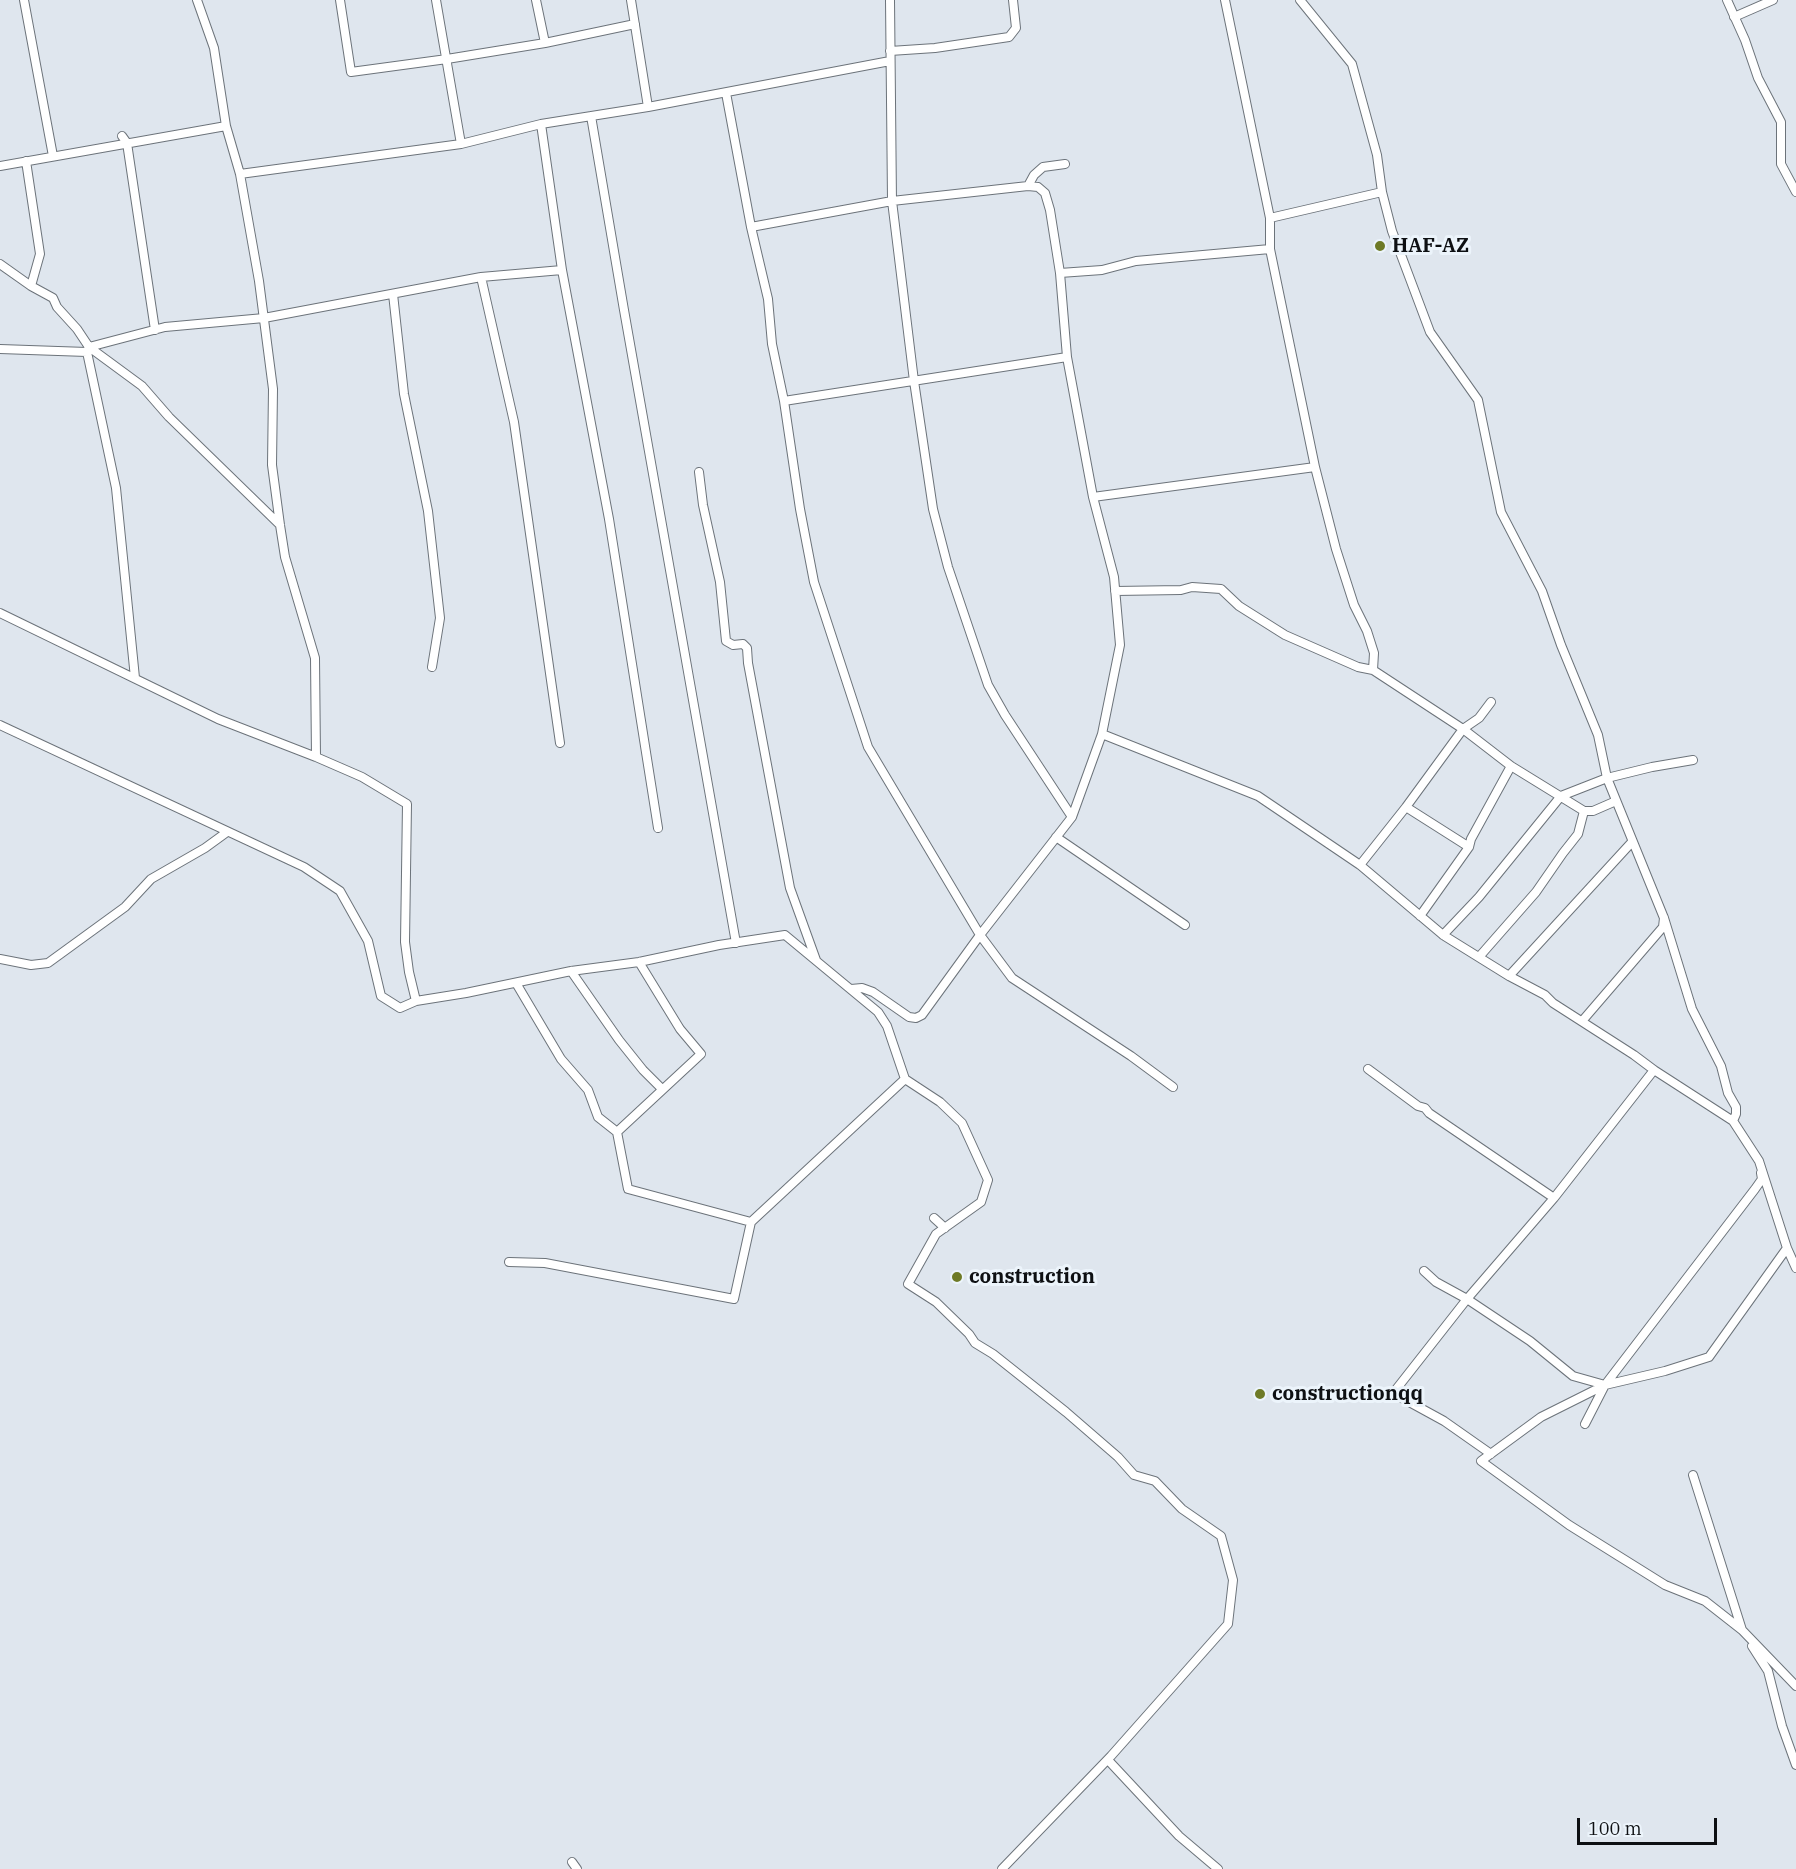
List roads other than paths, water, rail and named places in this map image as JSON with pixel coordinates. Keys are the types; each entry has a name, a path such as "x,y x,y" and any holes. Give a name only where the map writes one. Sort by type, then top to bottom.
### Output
{"street":[{"path":"24,0 53,156"},
{"path":"197,0 214,48 226,126 240,174 264,318 273,389 272,465 280,525 285,557 315,658 316,757"},
{"path":"340,0 351,72 545,43 635,24"},
{"path":"436,0 461,144"},
{"path":"536,0 545,43"},
{"path":"631,0 648,107"},
{"path":"890,0 892,201 914,381 933,509 948,567 988,685 1072,817"},
{"path":"240,174 461,144 541,124 726,93 890,56 1009,37 1016,28 1013,0"},
{"path":"1225,0 1270,219 1270,249 1315,467 1336,549 1354,605 1367,630 1374,653 1373,670"},
{"path":"1300,0 1352,64 1377,155 1382,192 1392,231 1430,332 1478,400 1501,512 1542,591 1561,645 1598,735 1607,778 1664,918 1692,1009 1715,1051 1728,1093 1736,1107 1733,1121"},
{"path":"1727,0 1745,40 1758,78 1781,122 1781,164 1796,192"},
{"path":"1734,17 1773,0"},
{"path":"726,93 751,227 768,298 772,344 784,401 800,509 814,582 868,747 980,936 1012,978 1131,1056 1173,1087"},
{"path":"591,116 736,942"},
{"path":"541,124 562,270 609,519 658,828"},
{"path":"0,166 124,140 226,126"},
{"path":"124,140 154,330"},
{"path":"26,161 40,254 31,286"},
{"path":"1028,186 1034,175 1043,167 1065,164"},
{"path":"751,227 892,201 1028,186 1038,187 1045,193 1060,273 1067,357 1093,497 1114,577 1120,645 1102,734 1072,817 922,1015 916,1018 909,1017 873,992 862,988 851,989"},
{"path":"1270,219 1382,192"},
{"path":"1060,273 1102,270 1136,261 1270,249"},
{"path":"0,264 53,298 88,349 142,386 169,417 280,525"},
{"path":"0,349 88,349 165,327 264,318 480,277 562,270"},
{"path":"480,277 514,422 560,742"},
{"path":"393,294 404,394 428,511 440,618 432,667"},
{"path":"88,349 116,488 135,678"},
{"path":"784,401 1067,357"},
{"path":"1093,497 1315,467"},
{"path":"699,472 703,505 720,582 726,641 733,645 743,644 747,648 790,888 816,961"},
{"path":"1115,591 1181,590 1192,587 1221,589 1239,606 1285,635 1358,667 1373,670 1463,729 1511,766 1584,811 1593,811 1616,801"},
{"path":"0,613 218,719 362,777 407,804 405,942 416,1001"},
{"path":"1360,865 1463,729 1479,718 1491,702"},
{"path":"0,725 304,867 340,891 368,941 381,996 400,1008 416,1001 571,971 639,962 736,942 784,935 878,1012 887,1026 905,1079 940,1102 962,1123 988,1180 981,1202 936,1234 908,1284 936,1302 969,1334 975,1343 993,1354 1066,1412 1118,1456 1134,1475 1155,1481 1182,1509 1221,1536 1233,1580 1228,1624 1108,1760 1002,1869"},
{"path":"1102,734 1258,796 1360,865 1443,935 1509,976 1545,995 1553,1003 1583,1020 1654,1070 1733,1121 1759,1161 1787,1248 1796,1268"},
{"path":"1443,935 1479,897 1561,796 1607,778 1694,760"},
{"path":"1420,916 1469,847 1471,839 1511,766"},
{"path":"1406,807 1469,847"},
{"path":"1479,957 1536,892 1578,834 1584,811"},
{"path":"0,959 31,965 48,963 125,907 151,879 205,848 227,832"},
{"path":"1056,837 1185,925"},
{"path":"1509,976 1632,842"},
{"path":"1583,1020 1663,927 1664,918"},
{"path":"617,1132 701,1054 680,1029 639,962"},
{"path":"571,971 619,1040 643,1071 662,1089"},
{"path":"516,983 561,1059 588,1090 598,1117 617,1132 628,1189 751,1222"},
{"path":"1368,1069 1418,1106 1425,1108 1429,1113 1554,1198"},
{"path":"1491,1454 1444,1420 1394,1392 1467,1299 1554,1198 1654,1070"},
{"path":"509,1262 556,1265 732,1299 736,1296 751,1222 905,1079"},
{"path":"1586,1424 1605,1385 1762,1179 1759,1161"},
{"path":"934,1218 945,1228"},
{"path":"1787,1248 1709,1357 1665,1371 1605,1385 1541,1417 1481,1461 1569,1526 1665,1585 1705,1601 1742,1630 1796,1686"},
{"path":"1424,1271 1436,1282 1467,1299 1530,1341 1573,1376 1605,1385"},
{"path":"1693,1475 1742,1630 1768,1671 1782,1726 1796,1765"},
{"path":"1108,1760 1179,1836 1218,1869"}],"place":[{"name":"HAF-AZ","path":"1380,246"},
{"name":"construction","path":"957,1277"},
{"name":"constructionqq","path":"1260,1394"}]}
